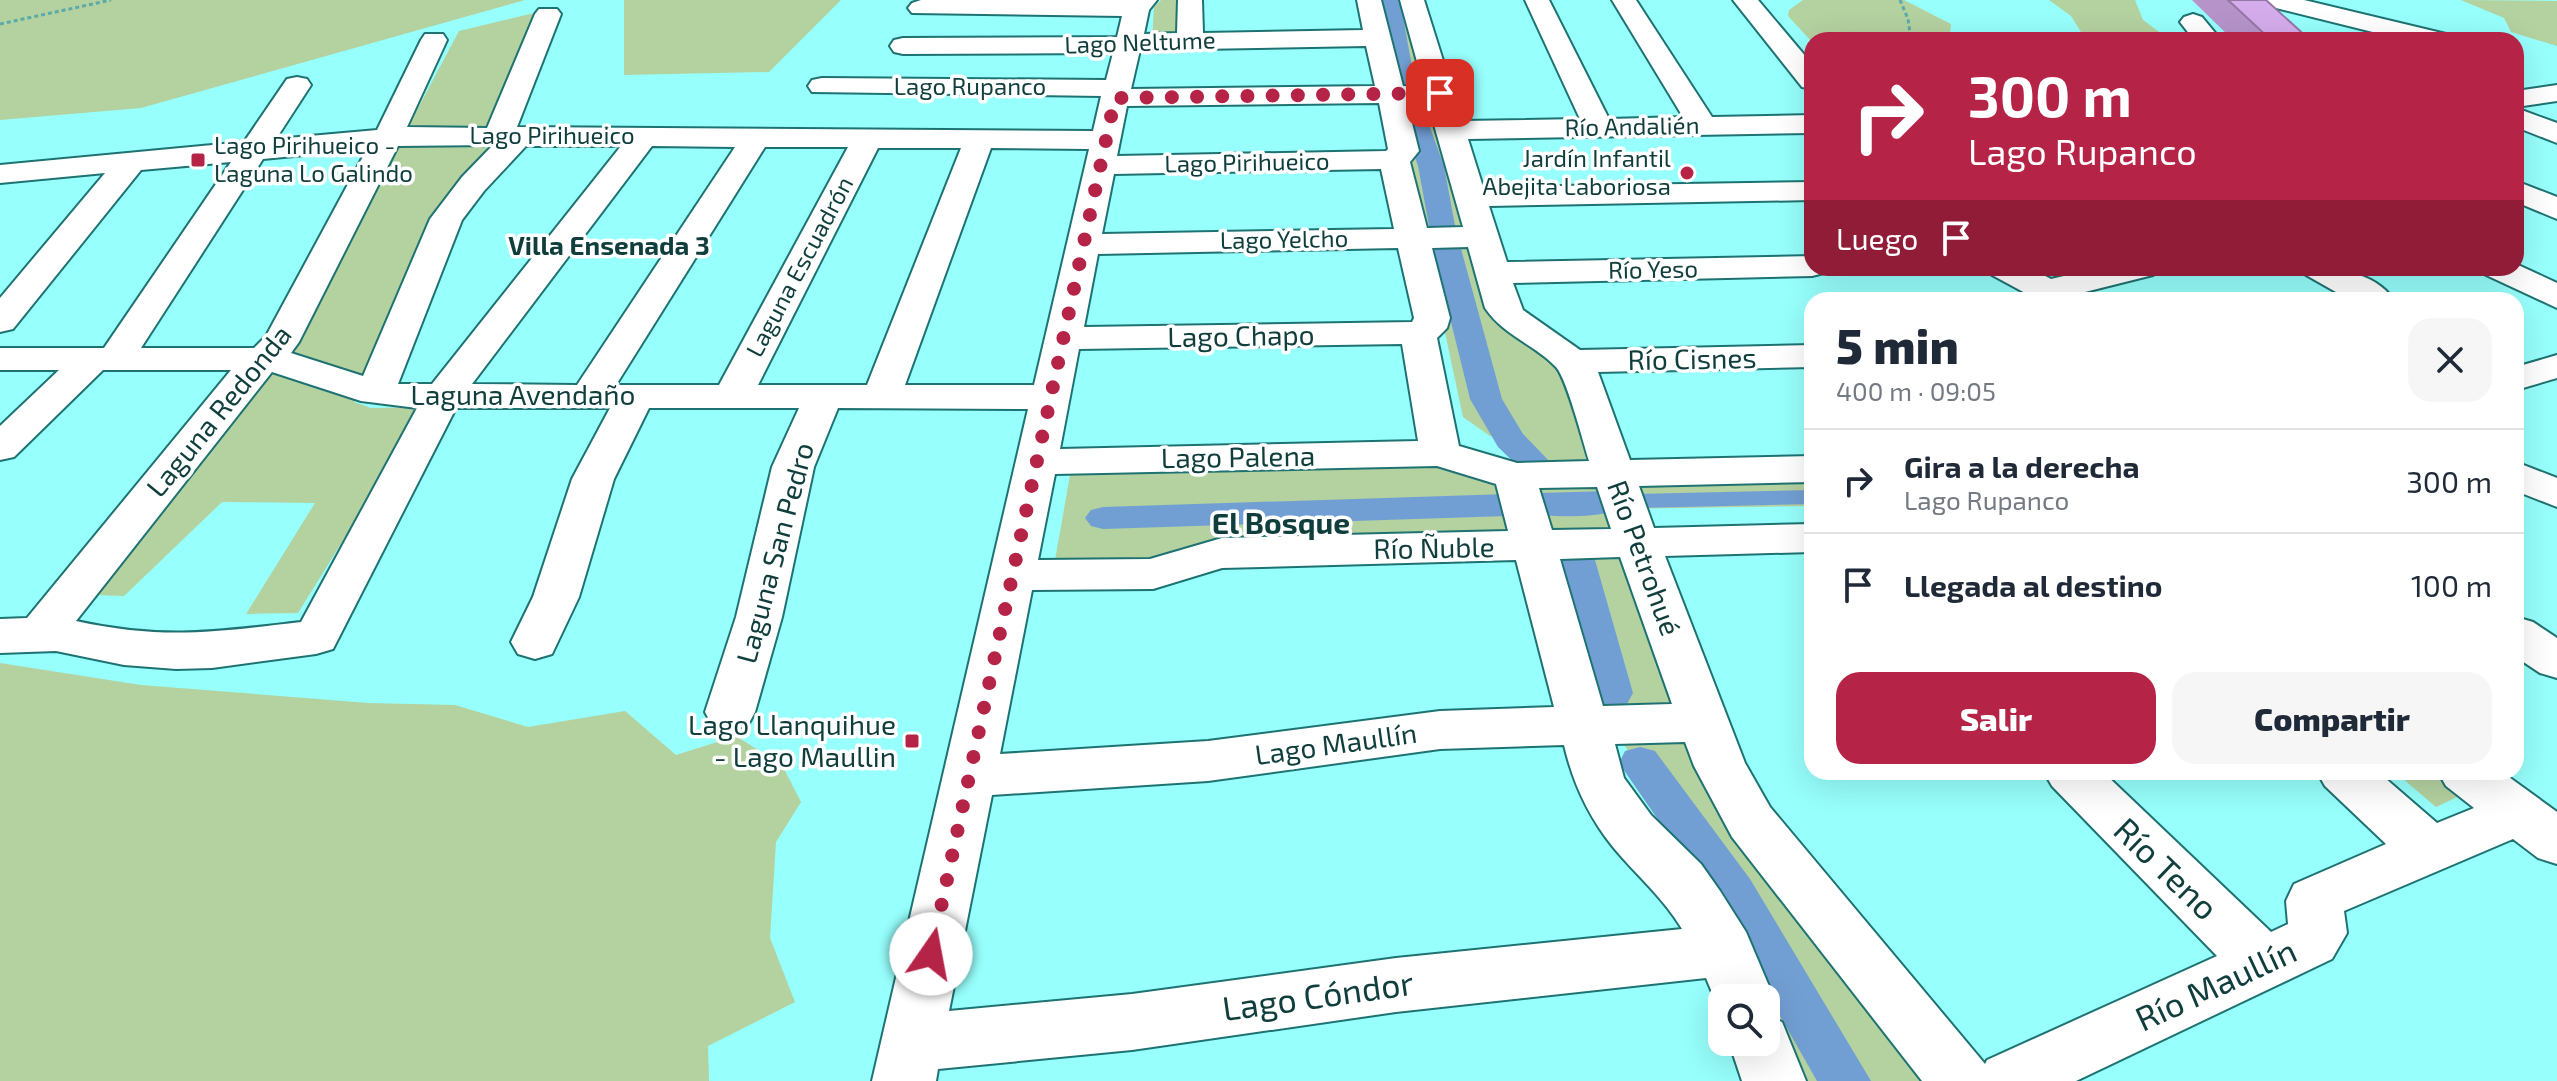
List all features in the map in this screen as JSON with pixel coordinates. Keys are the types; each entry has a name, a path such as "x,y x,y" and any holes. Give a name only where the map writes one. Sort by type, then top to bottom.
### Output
{"street":[{"path":"1190,0 1190,41"},
{"path":"1369,0 1404,151 1394,160 1432,318 1429,328 1418,333 1440,453 1515,476 1804,469"},
{"path":"1412,0 1506,313 1572,361"},
{"path":"1537,0 1599,128"},
{"path":"1624,0 1703,126"},
{"path":"2273,0 2404,32"},
{"path":"908,1062 1103,152 1128,44 1141,4 921,8"},
{"path":"1755,4 1804,70"},
{"path":"375,393 446,219 509,135 548,14"},
{"name":"Lago Neltume","path":"903,46 1099,46 1377,38"},
{"name":"Laguna Redonda","path":"20,635 246,376 281,342 388,137 434,40"},
{"path":"0,448 103,360 255,149 297,85"},
{"name":"Lago Rupanco","path":"822,86 1116,93 1440,93"},
{"path":"2524,98 2557,93"},
{"path":"2524,120 2557,134"},
{"name":"Río Andalién","path":"1451,130 1804,124"},
{"name":"Lago Pirihueico","path":"0,174 388,137 509,135 979,139 1103,152 1394,160"},
{"path":"20,635 73,636 122,649 175,652 255,647 316,637 442,397 645,136"},
{"path":"589,396 756,137"},
{"name":"Laguna Escuadrón","path":"733,395 868,138"},
{"path":"882,395 979,139"},
{"path":"0,321 132,161"},
{"path":"1472,197 1804,191"},
{"path":"2524,194 2557,209"},
{"name":"Lago Yelcho","path":"1084,244 1413,238 1489,255"},
{"name":"Río Yeso","path":"1489,255 1804,266"},
{"path":"2019,276 2048,292"},
{"path":"2067,292 2116,276"},
{"path":"2332,276 2362,292"},
{"path":"2514,276 2557,297"},
{"name":"Lago Chapo","path":"1064,338 1418,333"},
{"name":"Río Cisnes","path":"1572,361 1804,356"},
{"name":"Laguna Avendaño","path":"0,359 265,359 290,364 375,393 442,397 1052,397"},
{"name":"Río Petrohué","path":"1572,361 1581,376 1637,542 1727,782 1751,822 1961,1081"},
{"path":"2524,376 2557,366"},
{"name":"Laguna San Pedro","path":"730,712 759,617 793,467 824,395"},
{"path":"535,642 556,597 593,479 636,396"},
{"name":"Lago Palena","path":"1037,462 1440,453"},
{"path":"1515,476 1593,764 1611,803 1632,831 1681,881 1734,974"},
{"name":"Río Ñuble","path":"1012,575 1153,574 1207,555 1222,553 1804,538"},
{"path":"2524,639 2557,661"},
{"name":"Lago Maullín","path":"969,776 1208,761 1440,730 1704,722"},
{"name":"Río Teno","path":"2078,780 2264,964"},
{"path":"2352,780 2430,850"},
{"path":"2475,780 2537,827"},
{"name":"Río Maullín","path":"2009,1081 2311,941 2318,933 2314,901 2324,894 2430,850 2537,827"},
{"name":"Lago Cóndor","path":"908,1062 1132,1022 1396,985 1734,974"},
{"path":"1765,1056 1774,1081"}],"path":[{"path":"0,24 111,0"},
{"path":"1900,0 1910,32"}],"green space":[{"path":"0,0 525,0 141,108 0,120"},
{"path":"624,0 841,0 769,72 624,75"},
{"path":"1161,0 1185,0 1184,37 1152,40 1154,7"},
{"path":"1374,0 1405,0 1499,316 1564,369 1614,475 1804,463 1804,506 1609,509 1739,800 1989,1081 1799,1081 1780,1030 1780,984 1763,984 1731,899 1595,703 1518,436 1490,436 1463,417"},
{"path":"1803,0 1904,0 1951,24 1950,32 1804,33 1788,16 1789,10"},
{"path":"2049,0 2135,0 2143,20 2159,32 2081,32 2071,16"},
{"path":"2461,0 2557,1 2557,46 2524,36 2524,32 2511,32 2504,18"},
{"path":"547,10 489,128 492,147 425,243 354,402 371,408 426,407 298,613 246,614 315,503 222,502 124,596 96,595 301,328 459,31"},
{"path":"1441,465 1501,486 1514,526 1497,534 1199,547 1119,566 1054,566 1070,475"},
{"path":"0,663 141,685 368,703 455,705 528,727 625,711 676,755 736,736 782,765 801,802 776,842 770,938 795,1002 708,1046 709,1081 0,1081"},
{"path":"2404,780 2493,780 2436,807"}],"water":[{"path":"1804,490 1804,504 1638,508 1634,494"}],"building":[{"path":"2228,0 2266,0 2301,32 2262,32"}],"waterway":[{"path":"1390,0 1405,89"},
{"path":"1408,100 1431,166 1443,231"},
{"path":"1446,245 1486,399 1510,440 1536,465"},
{"path":"1538,504 1610,502"},
{"path":"1103,518 1507,505"},
{"path":"1577,560 1613,693"},
{"path":"1640,763 1734,893 1845,1081"}],"place":[{"name":"Lago Pirihueico - Laguna Lo Galindo","path":"198,160"},
{"name":"Jardín Infantil Abejita Laboriosa","path":"1687,173"},
{"name":"Lago Llanquihue - Lago Maullin","path":"912,741"}],"district":[{"name":"Villa Ensenada 3","path":"609,246"},
{"name":"El Bosque","path":"1281,524"}],"route":[{"path":"931,954 1115,98 1440,93"}]}
